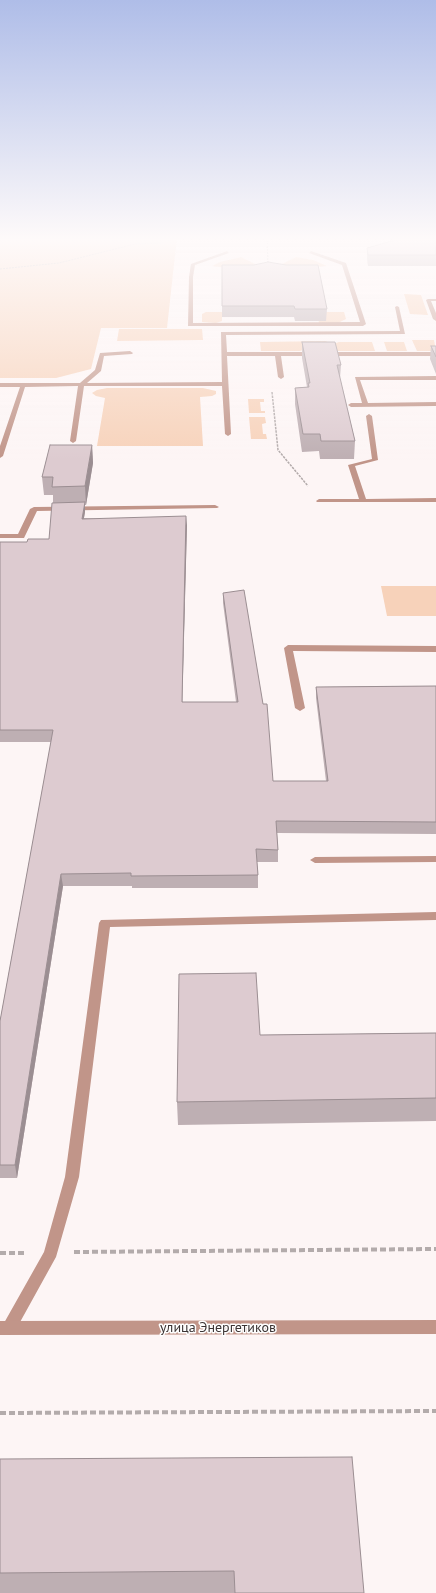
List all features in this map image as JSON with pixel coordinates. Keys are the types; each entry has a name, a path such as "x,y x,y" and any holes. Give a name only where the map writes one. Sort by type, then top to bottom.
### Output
{"street":[{"path":"190,311 190,325 363,324 359,311"},
{"path":"228,434 224,333 403,333 398,311"},
{"path":"73,441 81,385 98,371 102,354 130,353"},
{"path":"224,354 436,354"},
{"path":"278,354 281,377"},
{"path":"365,404 357,378 436,378"},
{"path":"0,385 225,384"},
{"path":"0,456 23,385"},
{"path":"351,405 436,404"},
{"path":"363,500 351,465 375,460 369,416"},
{"path":"319,500 436,500"},
{"path":"0,536 21,536 34,509 215,507"},
{"path":"300,708 288,648 436,649"},
{"path":"315,860 436,860"},
{"path":"4,1328 51,1253 72,1177 105,923 436,916"},
{"name":"улица Энергетиков","path":"4,1328 436,1327"}],"path":[{"path":"281,377 281,381 272,387 278,450 319,500"},
{"path":"0,1253 436,1249"},
{"path":"0,1413 436,1411"}],"shaded area":[{"path":"0,311 169,311 167,328 101,328 91,369 56,378 0,378"},
{"path":"409,311 427,311 428,315 410,314"},
{"path":"206,312 222,312 222,321 216,323 202,322 202,314"},
{"path":"324,312 344,312 346,319 338,323 319,323 318,318"},
{"path":"119,329 202,329 203,340 117,341"},
{"path":"412,340 434,340 436,351 417,351"},
{"path":"328,341 300,351 261,351 260,342"},
{"path":"339,342 372,342 375,351 311,351"},
{"path":"384,342 404,342 407,351 387,351"},
{"path":"107,388 203,388 216,391 216,394 212,396 200,397 203,446 97,446 105,398 96,396 92,393 97,390"},
{"path":"248,399 264,399 264,402 260,402 261,411 265,411 265,413 249,413"},
{"path":"249,417 265,417 266,423 262,424 263,434 266,434 267,439 251,439"},
{"path":"381,586 436,586 436,616 387,616"}],"building":[{"path":"302,342 335,342 341,365 337,365 355,441 321,441 320,434 303,434 295,388 309,387 308,383 310,383"},
{"path":"431,346 436,346 436,357"},
{"path":"50,445 92,445 85,486 52,487 53,477 42,477"},
{"path":"85,502 82,519 186,516 182,702 238,702 223,593 244,590 263,704 267,704 273,781 328,781 316,687 436,686 436,822 276,821 278,850 256,849 258,875 131,876 131,873 61,874 15,1165 0,1165 0,1021 53,730 0,730 0,542 27,542 28,539 49,539 52,503"},
{"path":"256,973 260,1035 436,1033 436,1098 177,1102 179,974"},
{"path":"352,1457 364,1593 235,1593 234,1571 0,1573 0,1459"}]}
